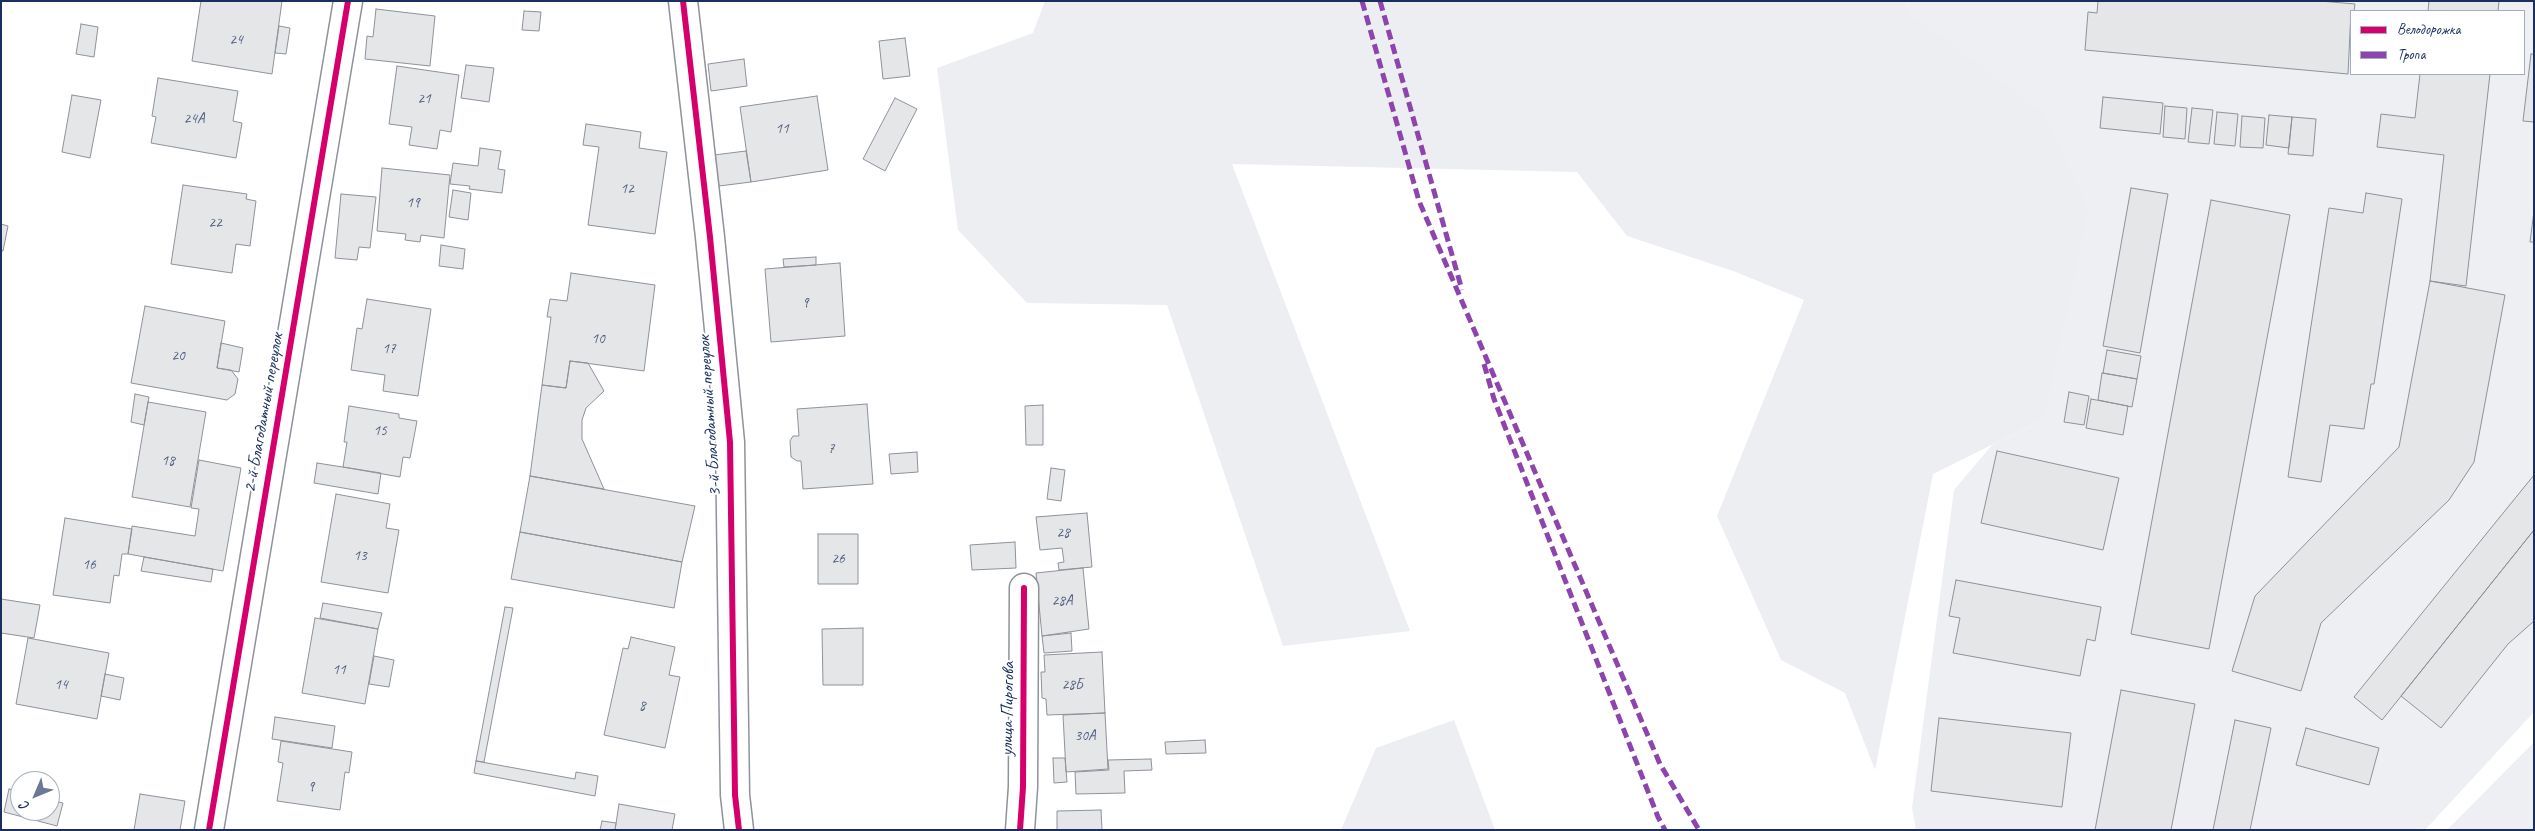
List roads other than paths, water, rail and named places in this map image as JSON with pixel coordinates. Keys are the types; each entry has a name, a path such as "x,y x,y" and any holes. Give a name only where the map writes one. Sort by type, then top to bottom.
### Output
{"street":[{"name":"2-й Благодатный переулок","path":"209,830 348,1"},
{"name":"3-й Благодатный переулок","path":"683,1 710,237 730,442 735,785 739,830"},
{"name":"улица Пирогова","path":"1020,830 1023,787 1024,588"}]}
